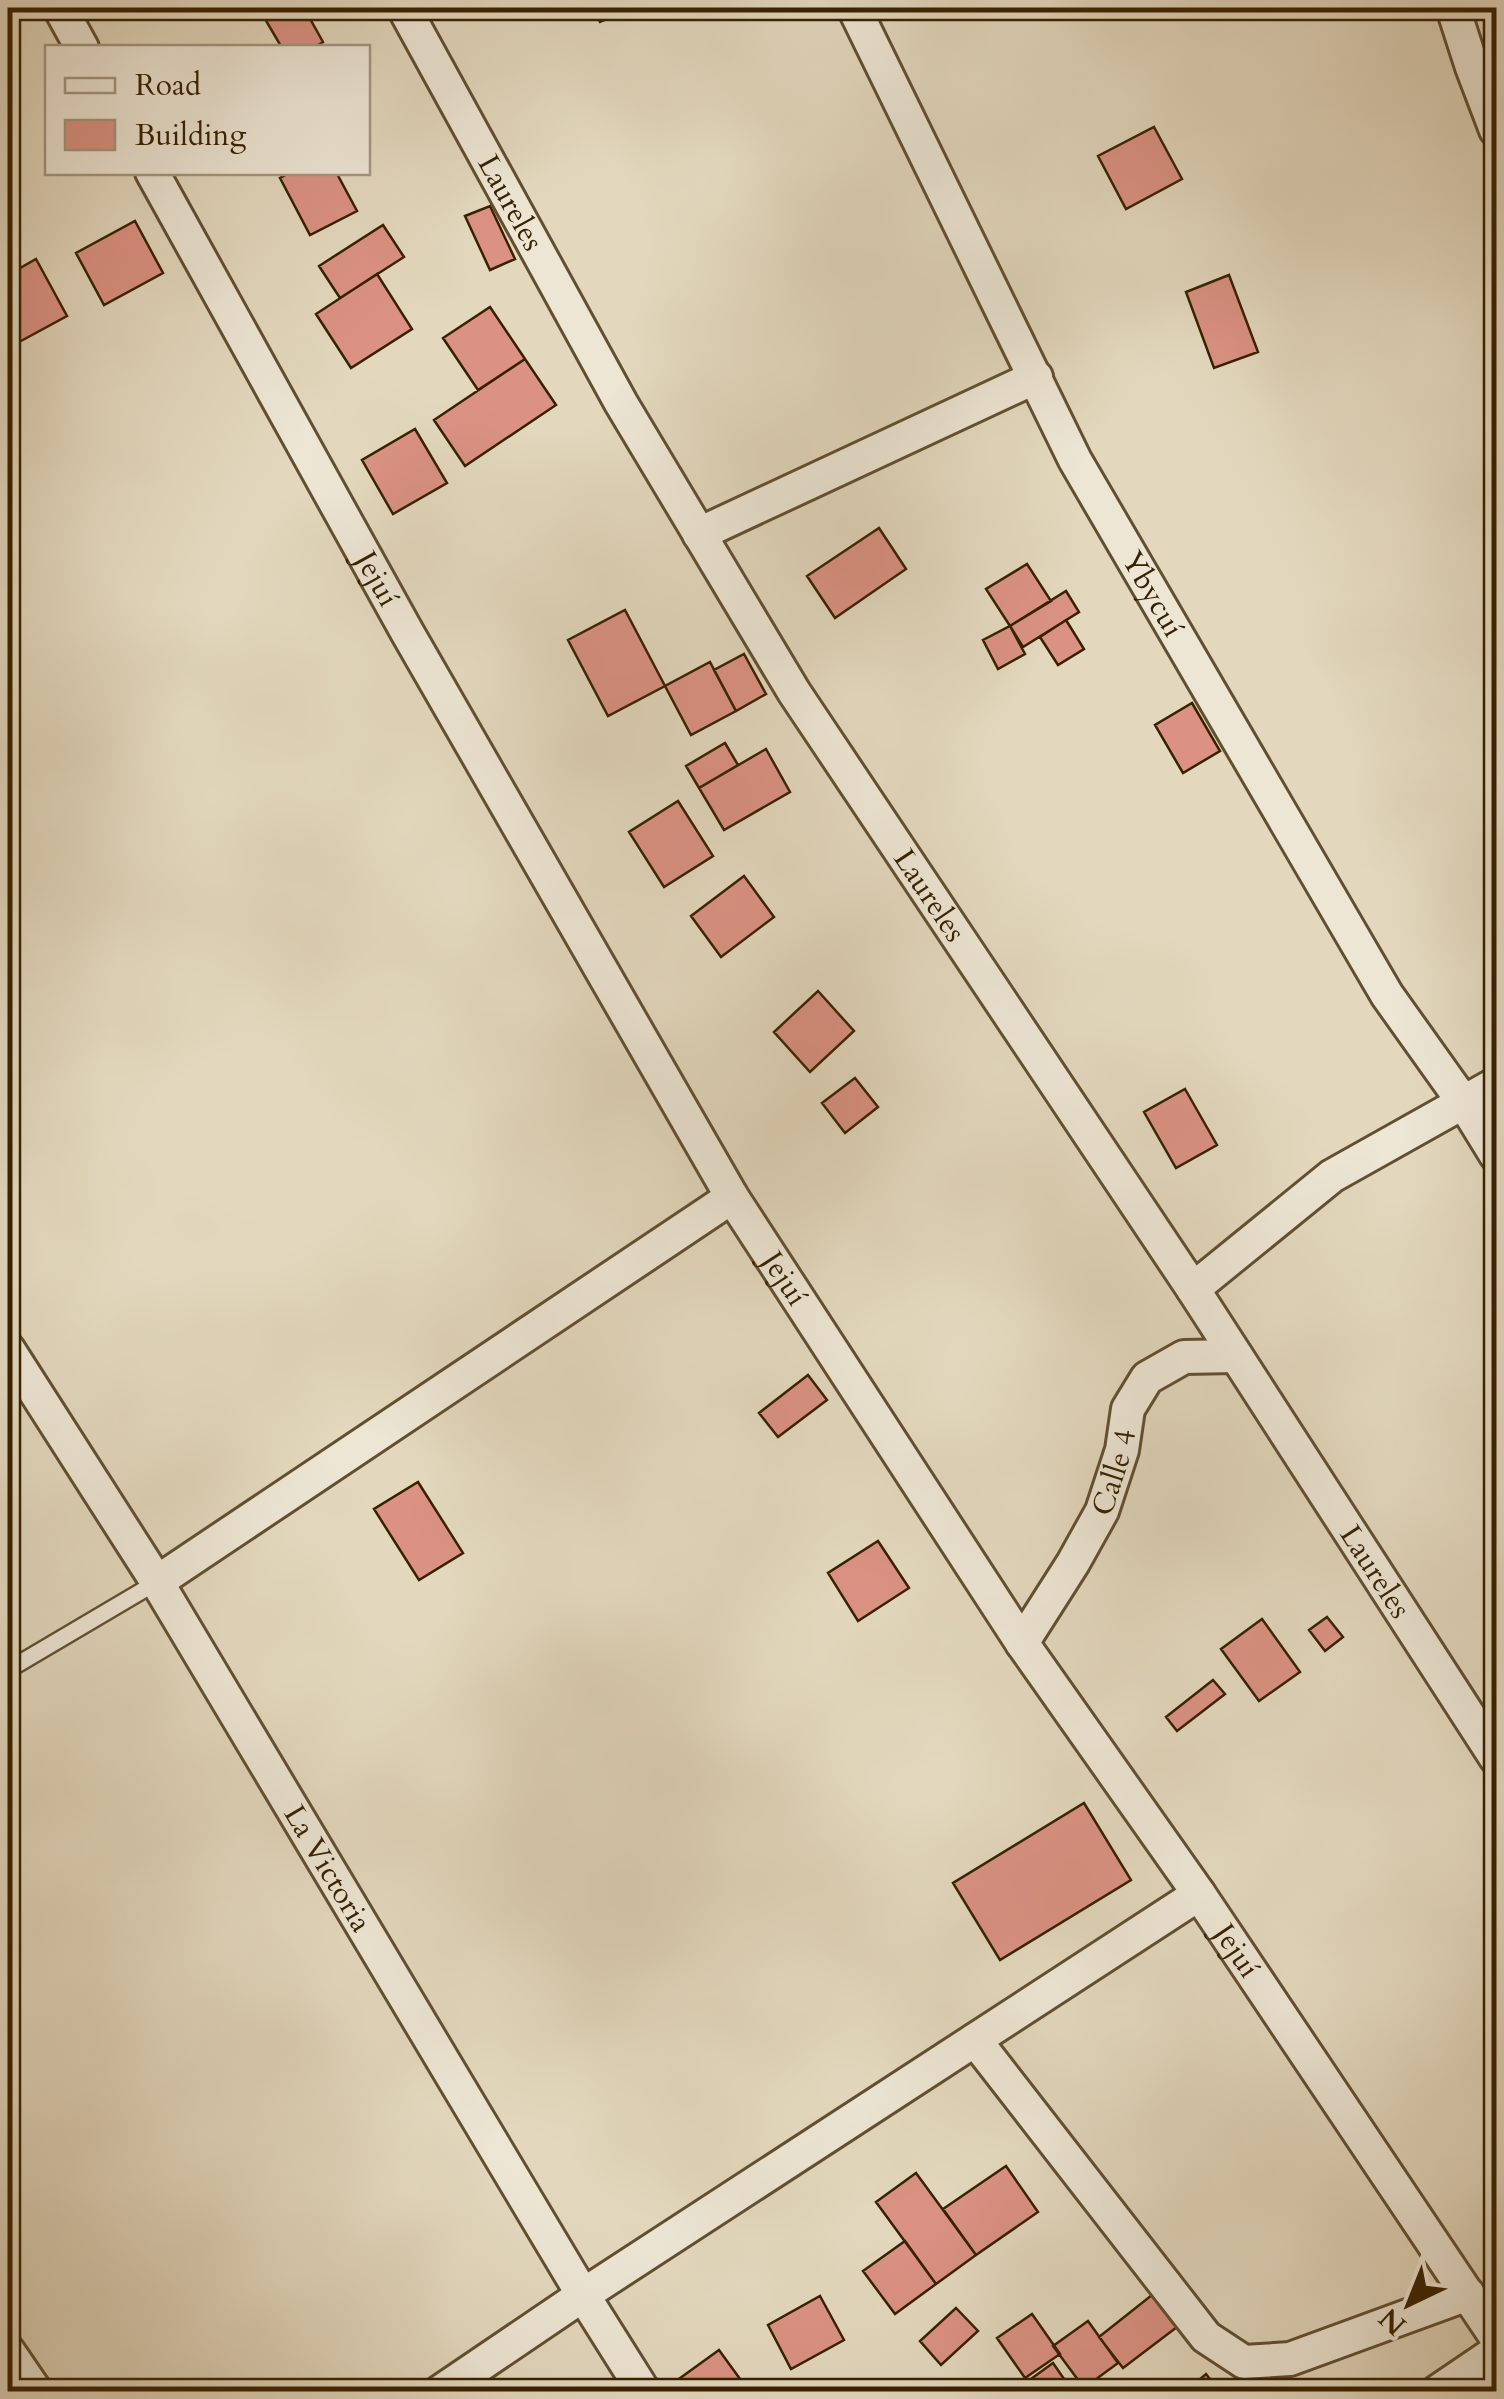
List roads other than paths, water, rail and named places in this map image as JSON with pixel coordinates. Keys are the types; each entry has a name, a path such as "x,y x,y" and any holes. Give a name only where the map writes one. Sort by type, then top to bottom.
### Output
{"street":[{"path":"60,8 80,45"},
{"name":"Laureles","path":"404,8 620,403 794,692 1193,1290 1496,1758"},
{"name":"Ybycuí","path":"854,8 1075,460 1387,995 1496,1155"},
{"path":"1453,8 1496,130"},
{"name":"Jejuí","path":"154,175 407,632 732,1197 1022,1643 1199,1894 1496,2337"},
{"path":"699,534 1036,377"},
{"path":"1193,1290 1332,1176 1496,1084"},
{"path":"156,1582 732,1197"},
{"name":"La Victoria","path":"8,1349 156,1582 644,2392"},
{"name":"Calle 4","path":"1022,1643 1102,1511 1122,1450 1128,1409 1148,1378 1184,1357 1236,1356"},
{"path":"440,2392 1199,1894"},
{"path":"975,2040 1206,2338 1244,2362 1290,2359 1468,2294"},
{"path":"8,2351 36,2392"},
{"path":"1437,2392 1496,2352"}],"lane":[{"path":"8,1670 156,1582"}]}
